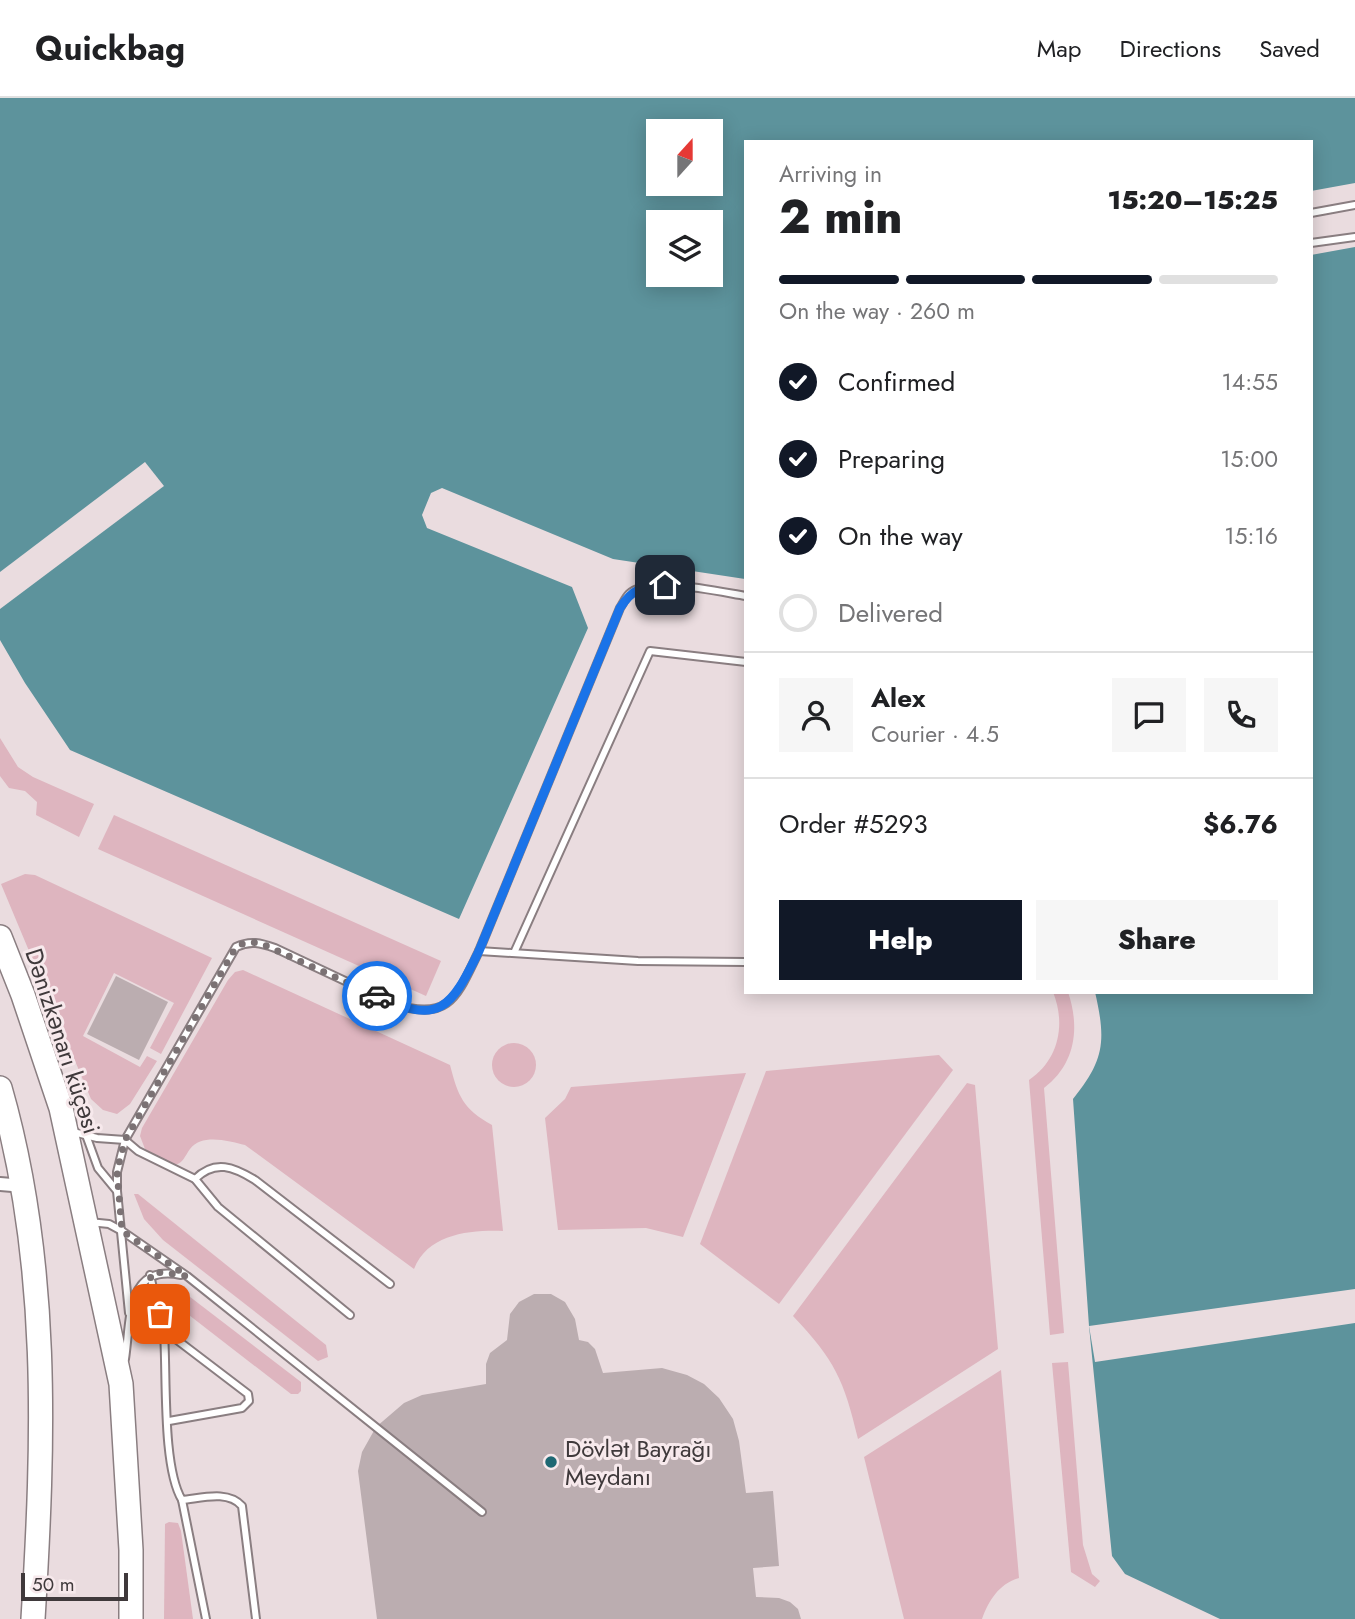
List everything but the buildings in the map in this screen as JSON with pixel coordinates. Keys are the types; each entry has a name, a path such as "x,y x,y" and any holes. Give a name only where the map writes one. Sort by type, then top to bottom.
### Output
{"highway":[{"name":"Dənizkənarı küçəsi","path":"0,937 76,1133 87,1222 121,1384 131,1550 131,1619"},
{"path":"0,1088 24,1186 34,1263 40,1350 39,1510 33,1619"},
{"path":"39,1510 44,1619"},
{"path":"119,1619 131,1550"}],"street":[{"path":"0,1184 24,1186"}],"lane":[{"path":"1313,213 1355,205"},
{"path":"1313,243 1355,237"},
{"path":"121,1384 129,1313 117,1171 125,1140 236,947 246,942 260,943 411,1010 427,1011 443,1007 455,996 479,951 620,608 630,592 647,586 665,585 744,596"},
{"path":"514,953 650,651 744,662"},
{"path":"479,951 638,961 744,962"},
{"path":"76,1133 125,1140 138,1151 195,1179 218,1207 350,1315"},
{"path":"76,1133 98,1168 117,1191"},
{"path":"195,1179 203,1171 225,1165 235,1168 255,1180 390,1284"},
{"path":"87,1222 109,1224 122,1231 187,1276 482,1512"},
{"path":"129,1313 139,1289 150,1275 162,1272 187,1276"},
{"path":"150,1275 163,1330 170,1458 175,1485 183,1500 206,1619"},
{"path":"163,1330 248,1394 249,1401 242,1408 169,1421"},
{"path":"183,1500 218,1496 236,1499 242,1506 256,1619"}],"shaded area":[{"path":"0,738 18,767 33,777 94,804 79,837 36,815 37,802 25,791 9,788 0,776"},
{"path":"114,815 441,961 426,996 98,849"},
{"path":"25,874 35,875 212,958 161,1054 150,1048 174,1003 114,973 83,1036 140,1067 147,1056 157,1061 130,1104 117,1114 103,1110 91,1099 1,884"},
{"path":"243,970 450,1065 463,1101 474,1113 492,1125 503,1231 464,1233 439,1241 420,1257 414,1269 245,1145 216,1140 201,1141 175,1165 145,1149 140,1136 142,1128 228,980 235,972"},
{"path":"1054,994 1069,994 1074,1031 1069,1056 1063,1068 1044,1088 1064,1333 1050,1335 1029,1080 1039,1072 1053,1052 1059,1029"},
{"path":"514,1043 529,1050 536,1065 529,1080 514,1087 499,1080 492,1065 499,1050"},
{"path":"939,1055 953,1070 779,1304 700,1244 766,1071"},
{"path":"746,1073 683,1237 646,1228 558,1230 545,1118 565,1099 571,1087"},
{"path":"967,1083 975,1085 998,1349 858,1439 848,1401 836,1372 819,1345 793,1316"},
{"path":"134,1194 138,1194 326,1345 328,1357 318,1361 163,1240 144,1219"},
{"path":"181,1290 301,1382 301,1391 291,1394 176,1305 174,1296"},
{"path":"1068,1362 1083,1545 1092,1574 1100,1581 1095,1587 1071,1572 1052,1363"},
{"path":"1001,1370 1019,1578 1006,1584 996,1594 982,1619 904,1619 864,1457"},
{"path":"178,1523 181,1531 193,1619 164,1619 165,1524"}],"water":[{"path":"0,98 1355,98 1355,183 1313,191 1313,140 744,140 744,579 613,559 442,488 431,493 422,515 427,528 572,587 588,628 459,919 70,750 0,640"},
{"path":"1355,247 1355,1619 1220,1619 1125,1574 1112,1556 1089,1326 1073,1099 1091,1073 1100,1049 1101,1023 1095,994 1313,994 1313,255"}],"pier":[{"path":"145,462 164,486 0,609 0,572"},
{"path":"1355,1289 1355,1323 1095,1362 1089,1326"}],"way so far":[{"path":"160,1314 150,1275 162,1272 187,1276 122,1231 117,1171 125,1140 236,947 246,942 275,948 377,996"}],"place":[{"name":"Dövlət Bayrağı Meydanı","path":"551,1462"}],"route":[{"path":"377,996 411,1010 427,1011 443,1007 455,996 479,951 620,608 630,592 647,586 665,585"}]}
